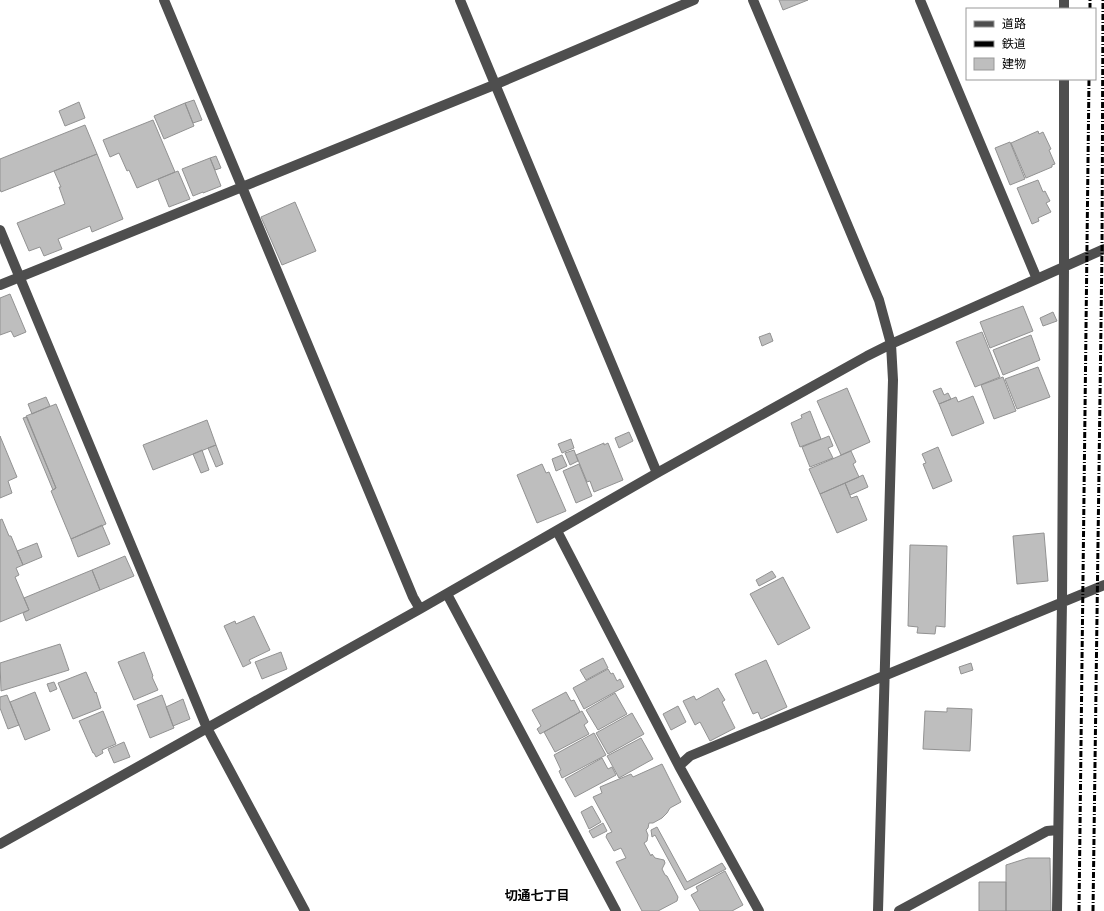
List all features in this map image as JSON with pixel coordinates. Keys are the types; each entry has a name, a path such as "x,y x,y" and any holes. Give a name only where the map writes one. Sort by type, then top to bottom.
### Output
{"street":[{"path":"164,0 410,589 420,609"},
{"path":"460,0 657,474"},
{"path":"0,284 494,84 694,0"},
{"path":"753,0 879,300 891,344 893,380 878,911"},
{"path":"920,0 1037,279"},
{"path":"1057,911 1062,602 1064,80"},
{"path":"0,230 207,728 305,911"},
{"path":"0,844 891,344 1104,249"},
{"path":"557,531 679,766 759,911"},
{"path":"679,766 690,756 1104,585"},
{"path":"447,594 616,911"},
{"path":"899,911 1047,831 1058,830"}],"building":[{"path":"779,0 808,0 783,10"},
{"path":"194,100 202,120 193,123 185,103"},
{"path":"79,102 85,118 65,126 59,111"},
{"path":"185,103 194,126 164,139 154,116"},
{"path":"153,120 175,172 137,188 119,153 110,157 103,140"},
{"path":"85,125 97,154 1,192 0,159"},
{"path":"1038,131 1039,134 1043,132 1051,149 1049,150 1055,164 1052,165 1052,167 1026,178 1011,143"},
{"path":"1010,142 1025,179 1010,185 995,148"},
{"path":"97,154 123,219 92,232 90,226 58,239 62,249 44,256 40,247 29,251 17,223 65,204 59,187 61,187 54,171"},
{"path":"216,156 221,168 215,170 210,158"},
{"path":"210,158 221,186 193,196 182,169"},
{"path":"178,171 190,199 169,207 158,179"},
{"path":"1038,180 1043,192 1045,191 1050,201 1046,203 1051,212 1038,218 1039,221 1032,224 1017,188"},
{"path":"295,202 316,251 282,265 261,217"},
{"path":"10,294 26,332 14,337 11,331 0,335 0,298"},
{"path":"1023,306 1033,331 990,348 980,322"},
{"path":"1053,312 1057,321 1043,326 1040,318"},
{"path":"982,332 1000,377 975,387 956,342"},
{"path":"770,333 773,341 762,346 759,337"},
{"path":"1031,335 1040,360 1003,375 993,350"},
{"path":"1038,367 1050,397 1017,409 1005,379"},
{"path":"1003,377 1016,411 994,419 981,385"},
{"path":"847,388 870,442 841,455 817,401"},
{"path":"941,388 944,395 948,393 951,399 939,404 933,391"},
{"path":"973,396 984,423 952,436 939,404 956,397 958,402"},
{"path":"46,397 50,406 32,414 28,404"},
{"path":"56,404 106,524 71,539 51,491 56,488 26,416"},
{"path":"810,411 821,439 800,447 791,423 802,418 801,415"},
{"path":"27,417 56,488 53,490 23,418"},
{"path":"207,420 216,445 153,470 143,445"},
{"path":"629,432 633,441 619,448 615,438"},
{"path":"0,436 17,477 8,481 12,493 0,498"},
{"path":"829,436 833,446 828,448 833,458 810,467 802,447"},
{"path":"571,439 574,448 562,453 558,444"},
{"path":"604,443 604,445 608,443 623,480 594,492 590,481 587,482 576,455"},
{"path":"216,445 223,464 216,467 208,448"},
{"path":"938,447 952,481 933,489 923,464 926,463 922,454"},
{"path":"202,450 209,470 201,473 193,454"},
{"path":"574,450 578,461 570,465 565,453"},
{"path":"851,451 856,462 853,464 859,477 820,494 809,469"},
{"path":"562,455 567,466 556,471 552,459"},
{"path":"542,464 546,473 549,472 566,511 537,523 517,475"},
{"path":"579,464 592,496 576,503 563,471"},
{"path":"863,475 868,487 850,495 845,483"},
{"path":"845,483 851,498 857,496 867,520 837,533 820,494"},
{"path":"2,519 23,565 16,568 19,575 15,577 29,610 0,622 0,520"},
{"path":"102,525 110,544 78,557 71,539"},
{"path":"1044,533 1048,581 1017,584 1013,536"},
{"path":"37,543 42,557 23,565 17,551"},
{"path":"910,545 947,546 945,627 936,626 935,634 917,633 918,627 908,626"},
{"path":"125,556 134,576 100,590 92,570"},
{"path":"92,570 100,590 26,621 23,613 29,610 24,598"},
{"path":"772,571 776,577 759,586 756,580"},
{"path":"783,577 810,628 778,645 750,594"},
{"path":"254,616 270,650 249,660 251,663 243,667 224,626 235,621 236,624"},
{"path":"60,644 69,670 1,691 0,663"},
{"path":"144,652 158,690 134,700 118,662"},
{"path":"281,652 287,669 262,679 255,662"},
{"path":"603,658 608,668 586,680 580,670"},
{"path":"766,660 787,707 761,719 758,712 753,714 735,674"},
{"path":"971,663 973,670 961,674 959,667"},
{"path":"608,669 611,674 613,673 617,681 620,679 624,687 584,709 573,688"},
{"path":"86,672 95,693 96,692 101,708 73,719 58,683"},
{"path":"54,682 57,689 50,692 47,684"},
{"path":"718,688 725,700 722,702 735,728 710,741 700,722 695,725 683,701 694,696 696,700"},
{"path":"35,692 50,730 25,740 10,702"},
{"path":"566,692 571,701 574,700 580,712 540,734 537,729 541,726 532,710"},
{"path":"615,693 627,714 598,730 586,710"},
{"path":"7,695 19,725 8,729 0,708 0,697"},
{"path":"162,695 174,728 150,738 137,705"},
{"path":"183,699 190,719 173,726 166,707"},
{"path":"678,706 686,722 671,730 663,714"},
{"path":"947,708 972,709 970,751 923,749 925,711 947,712"},
{"path":"103,711 116,744 102,750 103,753 96,757 79,721"},
{"path":"582,711 588,722 584,725 589,734 555,752 544,732"},
{"path":"632,713 644,734 608,754 596,733"},
{"path":"594,733 606,755 562,778 559,771 561,770 554,755"},
{"path":"641,738 653,759 619,778 607,756"},
{"path":"124,742 130,757 114,763 108,749"},
{"path":"602,758 608,769 612,767 616,775 575,797 565,779"},
{"path":"662,764 681,802 670,808 662,818 653,823 649,823 646,830 648,835 647,841 644,843 651,856 652,854 655,858 664,860 665,863 662,869 678,897 677,901 658,911 642,911 616,862 626,858 621,848 614,851 606,837 607,834 612,832 593,797 602,793 600,787 631,774 633,777"},
{"path":"592,806 601,822 589,829 581,812"},
{"path":"603,823 607,831 593,838 589,831"},
{"path":"657,827 687,882 722,863 726,869 685,890 655,835 652,837 651,830"},
{"path":"1028,858 1050,858 1051,911 1006,911 1006,865"},
{"path":"725,871 743,905 732,911 700,911 691,895 698,891 696,887"},
{"path":"979,882 1006,882 1006,911 979,911"}],"railway":[{"path":"1090,0 1090,8"},
{"path":"1093,911 1102,250 1103,0"},
{"path":"1079,911 1089,80"}],"district":[{"name":"切通七丁目","path":"537,895"}]}
